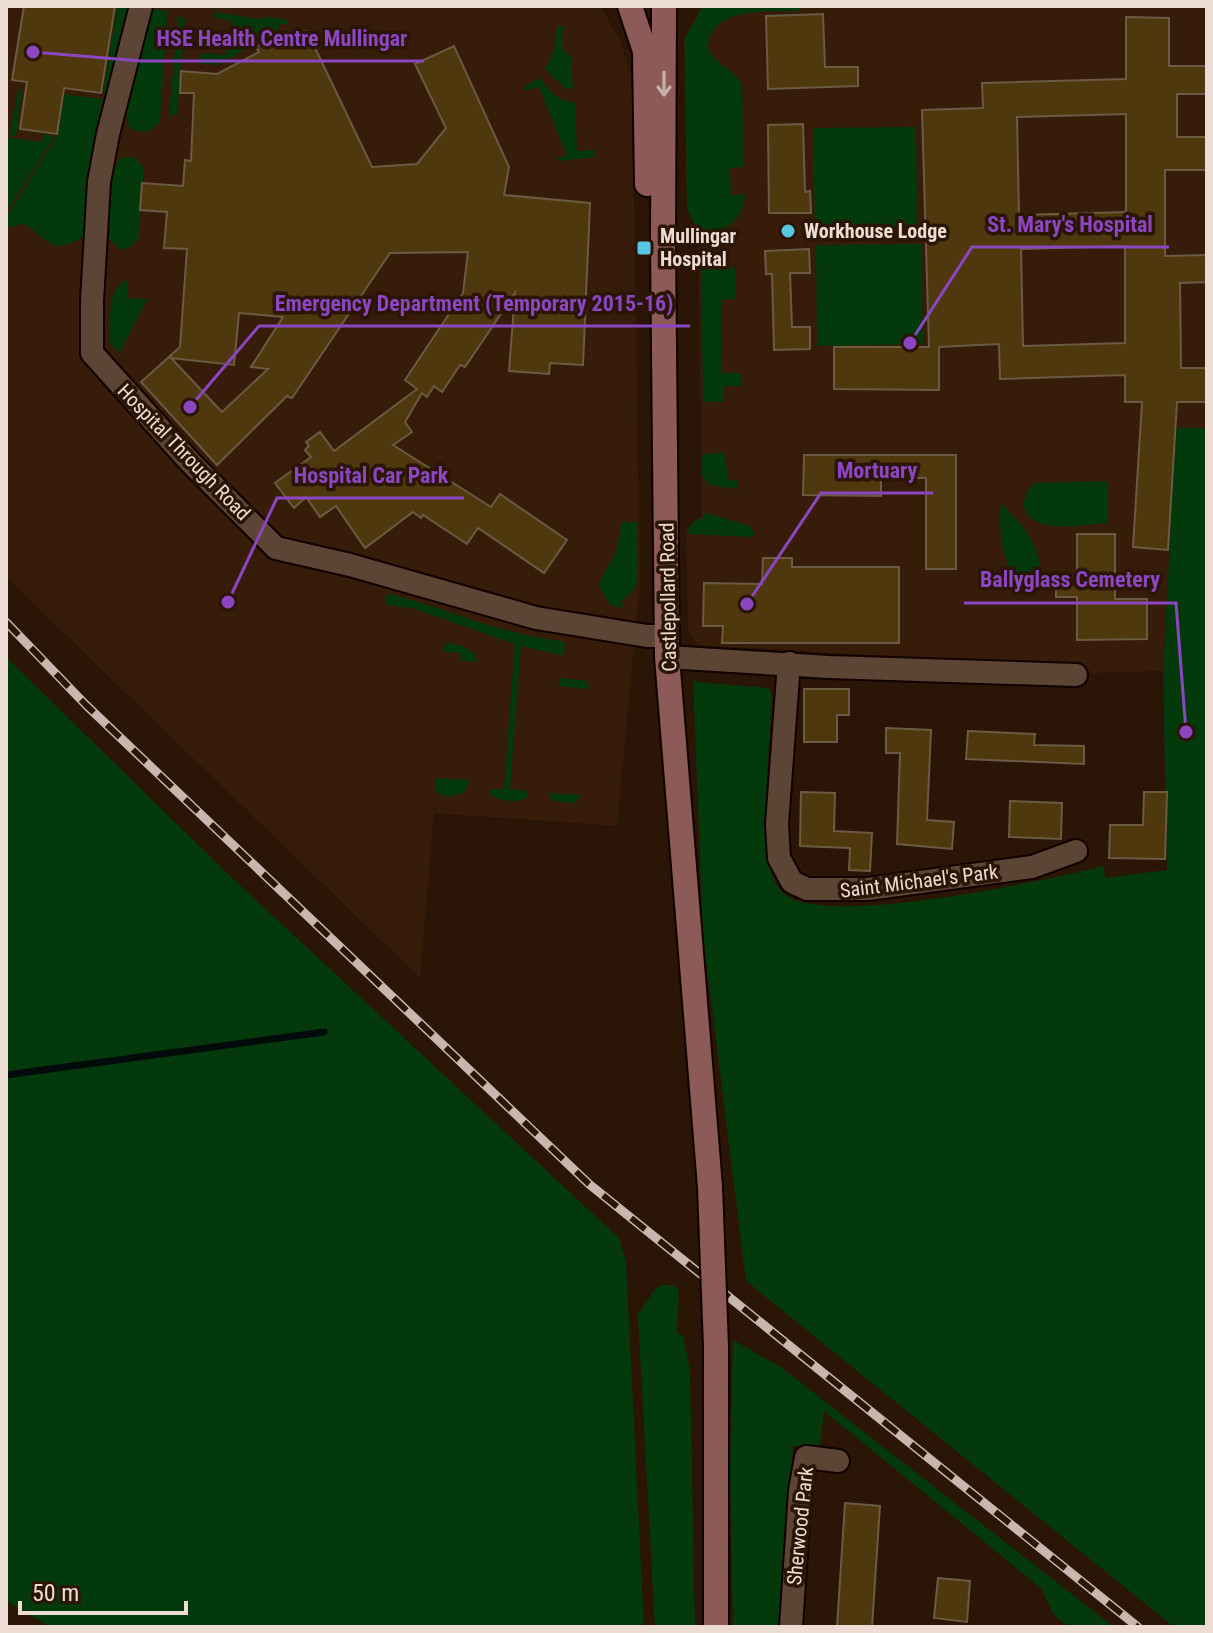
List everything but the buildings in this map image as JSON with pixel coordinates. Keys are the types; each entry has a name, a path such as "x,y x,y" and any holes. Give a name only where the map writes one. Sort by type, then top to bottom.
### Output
{"main road":[{"path":"630,6 645,51 663,643"},
{"name":"Castlepollard Road","path":"664,6 663,643 710,1187 716,1347 716,1627"}],"street":[{"name":"Hospital Through Road","path":"141,6 99,182 92,353 189,461 276,548 350,565 536,618 663,643"},
{"path":"663,643 829,667 1076,675"},
{"name":"Saint Michael's Park","path":"789,663 777,824 779,858 792,882 807,889 868,889 1032,867 1076,851"},
{"name":"Sherwood Park","path":"791,1627 800,1491 806,1457 838,1461"}],"shaded area":[{"path":"6,6 600,6 619,38 632,77 640,583 617,826 434,813 420,978 6,577"},
{"path":"702,6 1207,6 1207,428 1176,428 1163,671 1091,673 1085,667 697,645 693,640 688,628 686,531 695,519 702,516 698,229 687,209 684,38"}],"green space":[{"path":"117,6 129,6 112,95 103,94"},
{"path":"703,6 800,6 800,11 766,11 731,17 712,33 707,47 742,84 744,167 730,168 731,195 745,195 736,219 708,233 699,233 687,209 685,38"},
{"path":"152,9 167,11 160,121 149,131 142,132 129,128 125,108"},
{"path":"216,12 287,20 289,24 280,24 277,31 218,65 198,63 200,55 204,53 225,55 232,21 213,17"},
{"path":"178,15 185,20 177,114 169,116"},
{"path":"557,26 563,26 562,49 571,56 573,89 565,88 545,69 554,51"},
{"path":"540,78 555,95 575,102 577,151 594,150 595,157 558,161 557,158 567,156 539,87 522,91"},
{"path":"19,87 22,93 16,136 9,135"},
{"path":"65,94 108,100 84,236 62,246 49,243 22,224 6,228 6,217 57,136"},
{"path":"916,127 918,236 815,238 813,128"},
{"path":"44,134 55,136 6,212 6,137 41,142"},
{"path":"123,157 134,157 144,168 138,239 132,246 121,250 108,239 108,219 111,182"},
{"path":"922,244 923,344 817,346 816,245"},
{"path":"727,263 735,270 735,299 721,300 722,373 741,373 741,386 723,386 724,402 703,402 701,264"},
{"path":"128,280 127,298 147,299 119,354 110,343 112,298 121,284"},
{"path":"1176,428 1207,428 1207,1627 1174,1627 746,1281 703,936 693,677 696,682 769,688 772,696 767,842 774,880 790,898 816,905 896,903 992,890 1104,866 1105,878 1167,870 1163,671"},
{"path":"724,452 728,479 738,482 737,489 709,485 702,475 702,454"},
{"path":"1108,481 1108,523 1046,525 1035,521 1024,504 1027,492 1035,483"},
{"path":"1001,503 1022,526 1037,552 1040,572 1032,580 1018,579 1007,562 1001,533"},
{"path":"703,512 750,526 755,534 751,537 689,534 688,528 703,518"},
{"path":"622,522 637,522 637,584 620,602 624,606 622,608 610,605 600,588 600,581 616,552"},
{"path":"390,594 496,627 565,644 564,656 521,646 510,789 528,791 527,797 507,801 489,793 489,789 504,789 515,644 412,608 386,605 385,597"},
{"path":"449,643 463,646 475,654 477,662 460,661 461,653 443,652 444,646"},
{"path":"6,657 227,873 619,1238 626,1262 644,1627 50,1627 6,1601"},
{"path":"561,678 587,681 589,689 558,686"},
{"path":"435,778 469,780 465,792 449,796 435,790"},
{"path":"549,793 581,795 575,803 552,801"},
{"path":"661,1285 674,1285 679,1291 677,1332 683,1336 690,1370 695,1627 655,1627 638,1315"},
{"path":"733,1340 782,1368 1114,1627 1075,1627 1060,1620 1042,1589 824,1411 820,1447 793,1446 780,1627 733,1627 730,1471"}],"waterway":[{"path":"6,1075 324,1032"}],"railway":[{"path":"6,622 86,705 589,1184 1138,1627"}],"place":[{"name":"HSE Health Centre Mullingar","path":"33,52"},
{"name":"Workhouse Lodge","path":"788,231"},
{"name":"Mullingar Hospital","path":"644,248"},
{"name":"St. Mary's Hospital","path":"910,343"},
{"name":"Emergency Department (Temporary 2015-16)","path":"190,407"},
{"name":"Hospital Car Park","path":"228,602"},
{"name":"Mortuary","path":"747,604"},
{"name":"Ballyglass Cemetery","path":"1186,732"}]}
